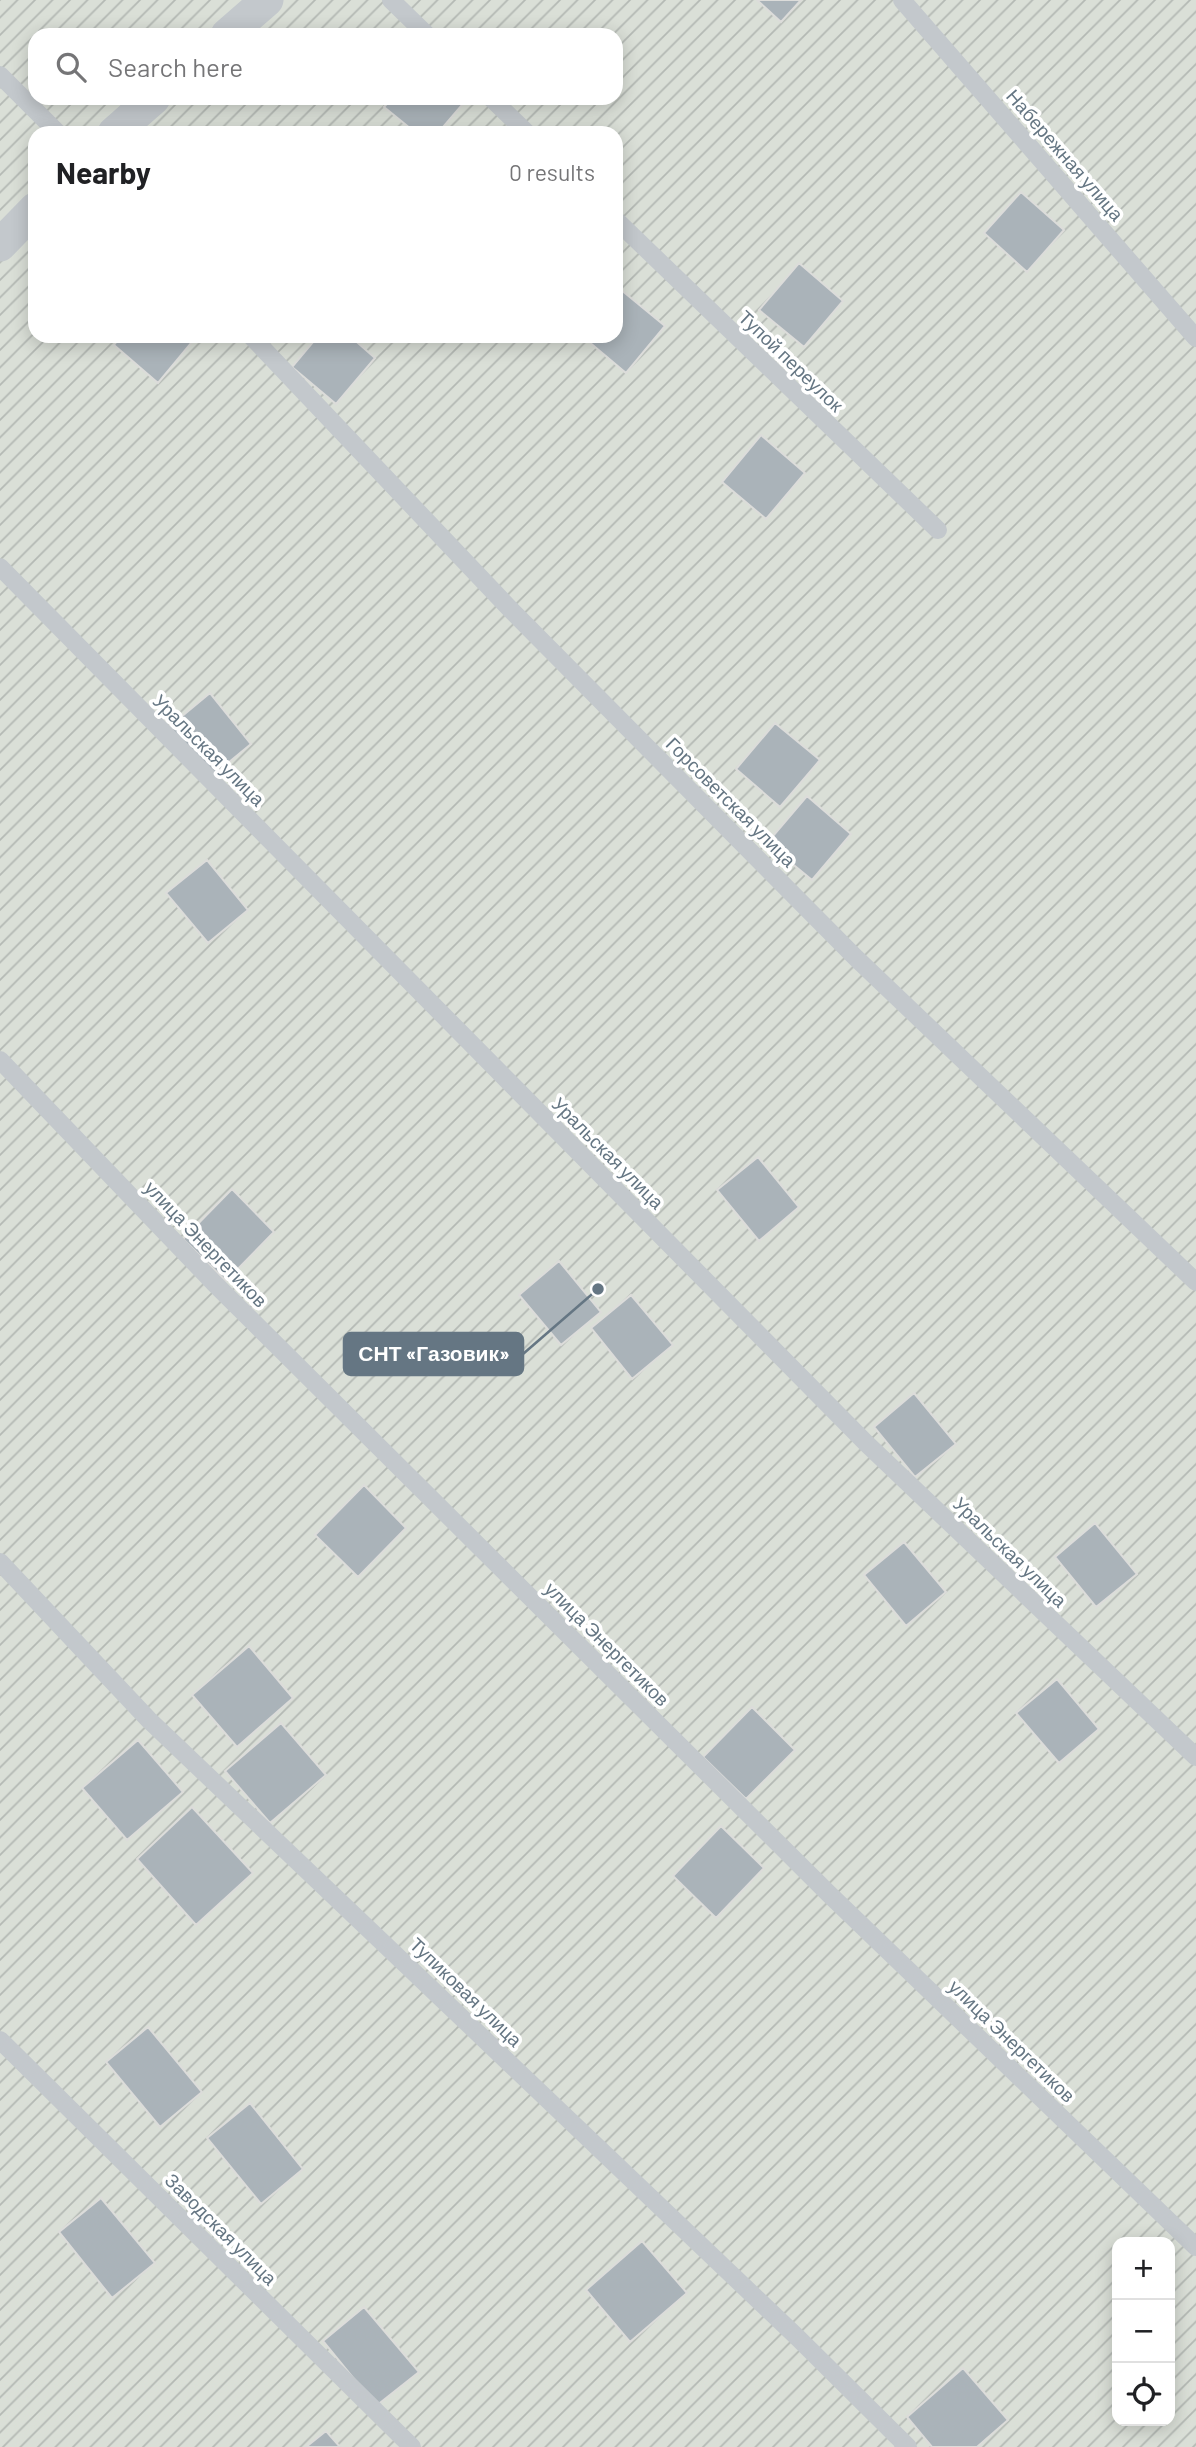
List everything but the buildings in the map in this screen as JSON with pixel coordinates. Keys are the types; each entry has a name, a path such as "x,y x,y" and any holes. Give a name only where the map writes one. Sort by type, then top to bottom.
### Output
{"street":[{"path":"235,28 267,0"},
{"path":"122,126 146,105"},
{"path":"0,245 28,216"}],"lane":[{"path":"391,0 420,28"},
{"name":"Набережная улица","path":"902,0 1196,338"},
{"path":"0,75 28,103"},
{"path":"30,105 51,126"},
{"path":"498,105 520,126"},
{"name":"Тупой переулок","path":"623,227 937,530"},
{"name":"Горсоветская улица","path":"258,343 511,610 856,958 1196,1282"},
{"name":"Уральская улица","path":"0,568 867,1444 1196,1758"},
{"name":"улица Энергетиков","path":"0,1060 214,1283 740,1806 1196,2247"},
{"name":"Тупиковая улица","path":"0,1562 149,1720 797,2337 908,2447"},
{"name":"Заводская улица","path":"0,2040 412,2447"}],"shaded area":[{"path":"0,0 1196,0 1196,2447 0,2447"}],"place":[{"name":"СНТ «Газовик»","path":"598,1289"}]}
